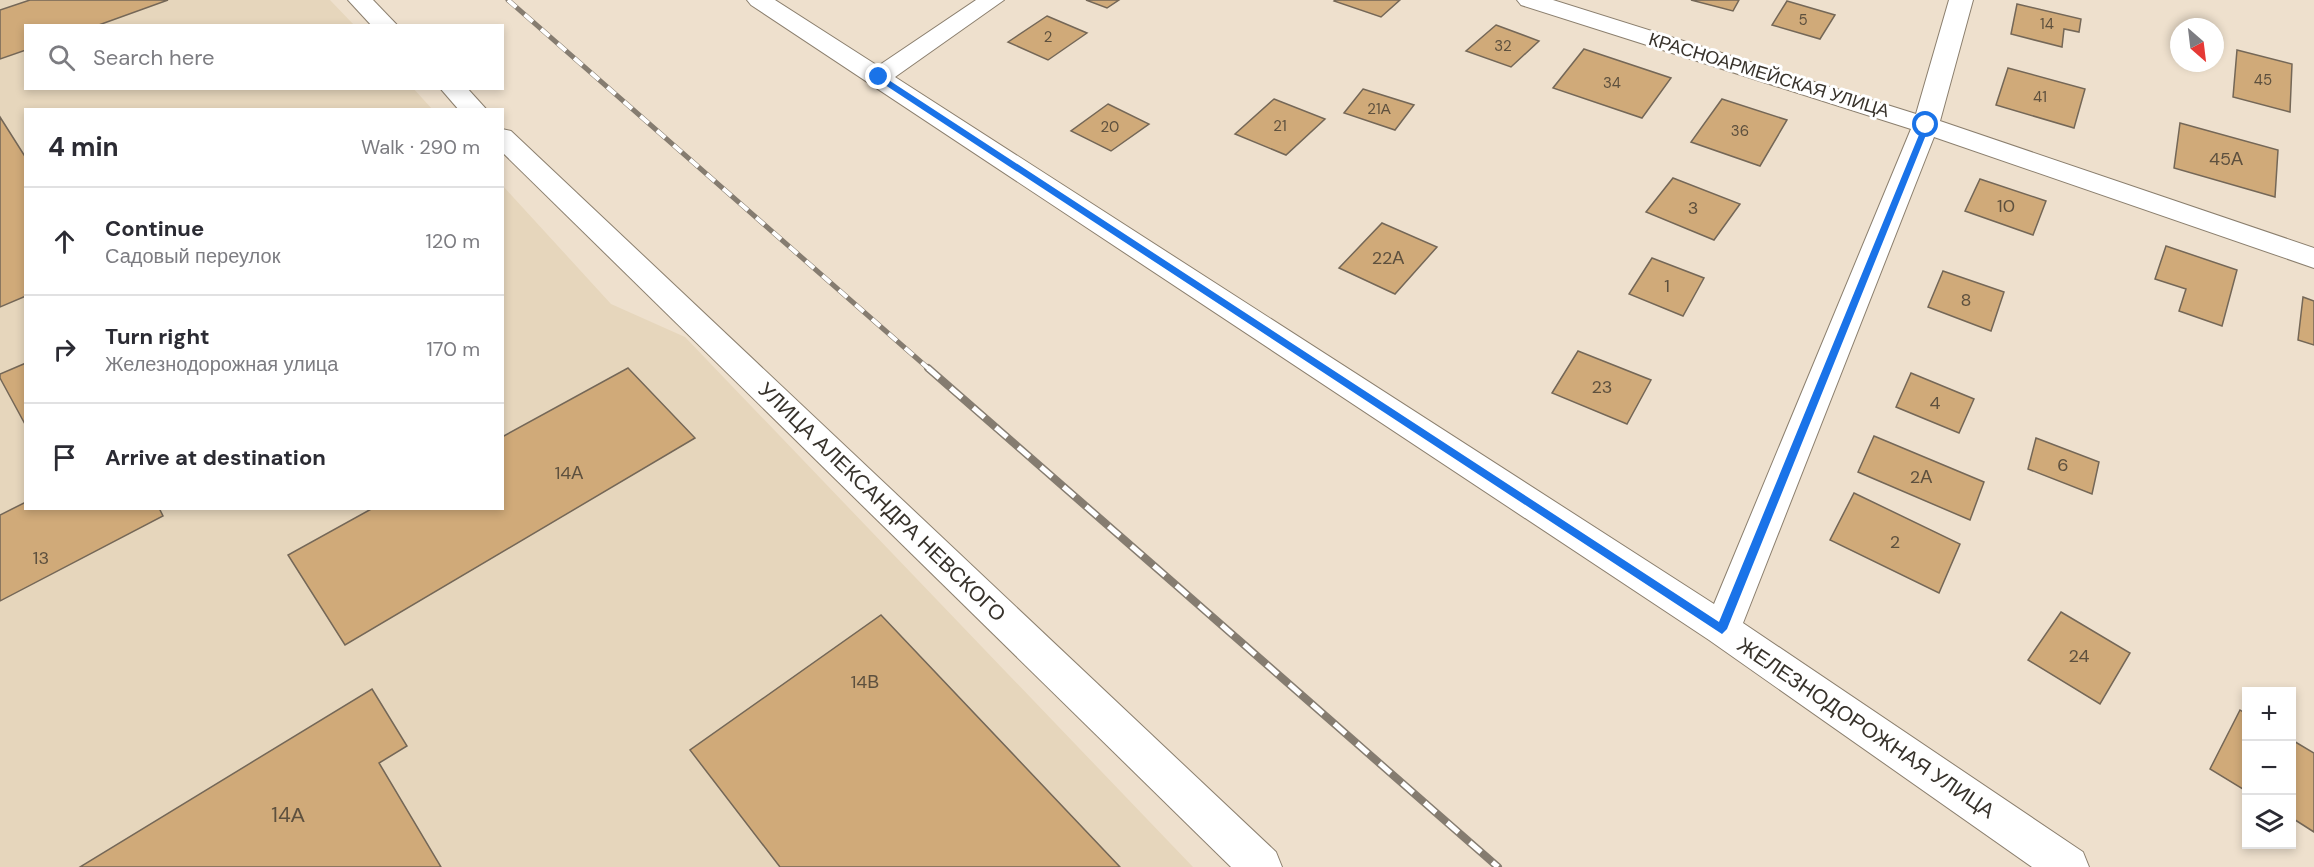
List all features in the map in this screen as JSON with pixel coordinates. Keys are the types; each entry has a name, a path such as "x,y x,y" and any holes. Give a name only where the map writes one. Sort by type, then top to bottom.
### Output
{"street":[{"path":"360,0 384,24"},
{"name":"ЖЕЛЕЗНОДОРОЖНАЯ УЛИЦА","path":"759,0 1722,629 2068,867"},
{"path":"879,77 992,0"},
{"name":"КРАСНОАРМЕЙСКАЯ УЛИЦА","path":"1529,0 1926,125 2314,258"},
{"path":"1722,629 1926,125 1961,0"},
{"path":"454,90 472,108"},
{"name":"УЛИЦА АЛЕКСАНДРА НЕВСКОГО","path":"504,139 1261,867"}],"shaded area":[{"path":"0,0 330,0 353,24 24,24 24,90 415,90 431,108 24,108 24,510 504,510 504,187 611,304 685,337 1193,867 0,867"}],"building":[{"path":"30,0 168,0 102,24 24,24 24,51 0,59 0,10"},
{"path":"1086,0 1119,0 1107,8"},
{"path":"1335,0 1400,0 1381,17 1334,1"},
{"path":"1691,0 1739,0 1733,11"},
{"path":"1787,1 1835,15 1820,39 1772,25"},
{"path":"2017,4 2081,19 2079,32 2064,29 2062,47 2011,34"},
{"path":"1047,16 1087,33 1048,60 1008,42"},
{"path":"1496,25 1539,41 1511,67 1466,51"},
{"path":"1584,49 1671,78 1642,118 1553,88"},
{"path":"2237,50 2292,64 2290,112 2233,97"},
{"path":"2008,68 2085,89 2074,128 1996,105"},
{"path":"1363,89 1414,105 1395,130 1344,113"},
{"path":"1274,99 1325,119 1286,155 1235,134"},
{"path":"1722,99 1787,120 1760,166 1691,142"},
{"path":"1108,104 1149,124 1111,151 1071,131"},
{"path":"0,117 24,155 24,297 0,307"},
{"path":"2180,123 2278,150 2275,197 2174,168"},
{"path":"1673,178 1740,204 1714,240 1646,212"},
{"path":"1980,179 2046,201 2033,235 1965,211"},
{"path":"1382,223 1437,247 1395,294 1339,268"},
{"path":"2166,246 2237,270 2222,326 2179,311 2186,289 2155,279"},
{"path":"1652,258 1704,278 1683,316 1629,294"},
{"path":"1943,271 2004,292 1991,331 1928,307"},
{"path":"2303,297 2314,301 2314,345 2298,340"},
{"path":"1578,351 1651,380 1627,424 1552,393"},
{"path":"24,364 24,422 0,378 0,374"},
{"path":"628,368 695,438 345,645 288,555 369,510 504,510 504,436"},
{"path":"1911,373 1974,399 1959,433 1896,407"},
{"path":"1874,436 1984,482 1970,520 1858,472"},
{"path":"2036,438 2099,462 2092,494 2028,469"},
{"path":"1854,493 1960,544 1939,593 1830,540"},
{"path":"24,503 24,510 160,510 163,516 0,601 0,515"},
{"path":"2061,612 2130,653 2100,704 2028,660"},
{"path":"881,615 1120,867 780,867 690,750"},
{"path":"372,689 407,746 379,763 441,867 80,867"},
{"path":"2240,710 2242,711 2242,789 2210,769"},
{"path":"2296,742 2314,753 2314,832 2296,821"}],"railway":[{"path":"508,0 929,369"},
{"path":"928,368 1498,867"}],"route":[{"path":"879,77 1722,629 1926,125"}]}
